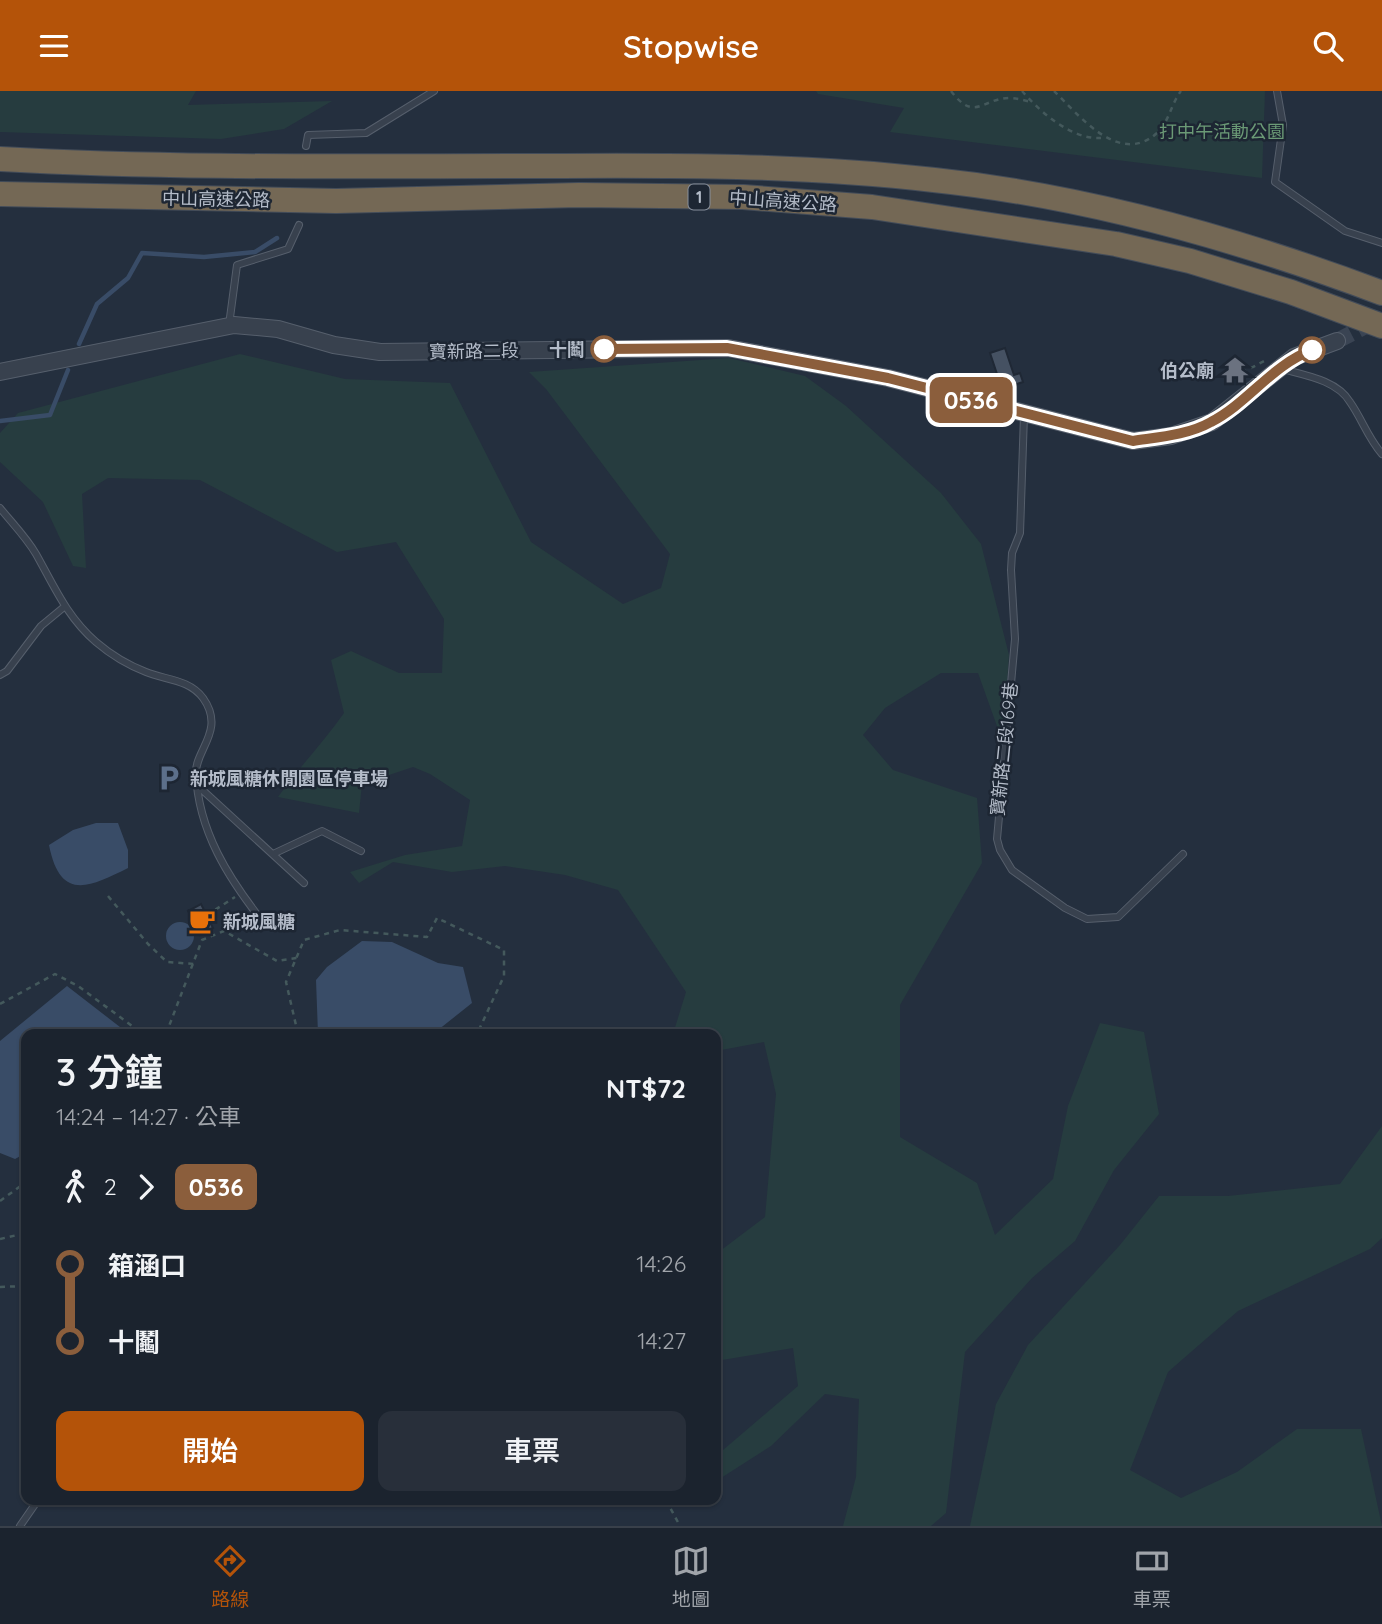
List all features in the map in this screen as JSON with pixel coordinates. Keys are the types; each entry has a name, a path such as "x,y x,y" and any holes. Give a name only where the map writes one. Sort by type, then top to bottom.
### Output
{"highway":[{"name":"中山高速公路","path":"0,159 114,165 716,165 934,180 1130,215 1216,236 1382,293"},
{"name":"中山高速公路","path":"0,194 336,201 579,195 743,197 872,207 1116,244 1190,261 1291,292 1382,326"}],"street":[{"name":"寶新路二段","path":"0,372 229,326 278,329 334,345 380,352 727,348 888,378 1133,441 1171,436 1212,422 1294,357 1337,341"}],"lane":[{"path":"306,146 308,135 366,133 434,91"},
{"path":"1277,91 1283,125 1275,182 1345,232 1382,243"},
{"path":"229,326 237,265 288,249 299,225"},
{"path":"1280,368 1324,381 1349,398 1373,444 1382,454"},
{"name":"寶新路二段169巷","path":"1024,415 1020,533 1012,553 1011,570 1015,639 998,811 1000,850 1012,870 1087,919 1118,917 1183,854"},
{"path":"0,507 35,552 64,607 84,631 109,652 135,668 192,687 202,697 209,710 210,739 196,771 210,838 219,860 263,922"},
{"path":"0,675 7,671 41,626 64,607"},
{"path":"198,786 304,883"},
{"path":"273,854 322,831 360,851"},
{"path":"20,1526 35,1505"}],"path":[{"path":"951,91 961,104 977,109 1008,98 1033,102"},
{"path":"1022,91 1056,121 1078,133 1117,143 1139,141 1156,134 1181,91"},
{"path":"1054,91 1103,138"},
{"path":"207,915 241,894"},
{"path":"108,896 148,944 167,961 195,964"},
{"path":"297,1029 286,982 304,940 340,930 427,937 438,918 503,950 504,976 479,1029"},
{"path":"168,1029 202,940 224,930 277,961 297,958"},
{"path":"0,1004 55,974 78,986 136,1029"},
{"path":"0,1201 21,1186"},
{"path":"0,1239 21,1234"},
{"path":"0,1287 21,1286"},
{"path":"669,1505 680,1526"}],"green space":[{"path":"0,91 196,91 188,105 332,101 284,129 221,139 0,132"},
{"name":"打中午活動公園","path":"816,91 1265,91 1262,178 890,132 904,108 818,94"},
{"path":"240,354 345,379 450,383 531,542 623,604 661,588 670,554 546,389 529,372 729,358 805,376 846,406 941,493 981,544 1009,655 1003,743 978,673 941,673 885,708 863,735 893,770 977,798 982,863 900,1005 900,1137 977,1183 995,1235 1053,1179 1068,1106 1100,1023 1144,1032 1159,1114 1114,1170 1075,1241 1032,1278 965,1352 946,1513 931,1526 843,1526 856,1477 859,1399 825,1394 771,1446 721,1478 721,1452 798,1386 793,1348 721,1360 721,1250 765,1217 776,1094 764,1042 721,1050 721,1029 675,1029 686,992 618,890 565,875 505,866 452,872 393,862 359,883 350,872 405,855 462,846 470,800 430,774 413,767 362,784 359,813 278,797 344,713 331,660 351,651 399,673 442,673 444,619 396,542 337,552 200,480 108,478 82,494 86,568 73,566 43,502 0,462 0,433 18,413"},
{"path":"1382,1126 1382,1238 1370,1249 1238,1311 1168,1372 1130,1470 1181,1498 1237,1472 1297,1429 1361,1429 1382,1526 970,1526 996,1404 1028,1345 1120,1245 1159,1196 1228,1196 1340,1184"}],"water":[{"path":"96,823 118,823 128,850 128,868 88,884 68,882 60,875 49,845 73,830"},
{"path":"180,922 190,926 194,936 190,946 180,950 170,946 166,936 170,926"},
{"path":"362,941 392,942 438,963 463,967 472,1003 439,1029 318,1029 316,980 327,967"},
{"path":"67,986 123,1029 21,1029 21,1156 15,1159 0,1153 0,1041"}],"building":[{"path":"1005,348 1014,375 1020,373 1023,382 1002,389 990,353"},
{"name":"伯公廟","path":"1236,362 1242,373 1233,378 1227,367"},
{"name":"新城風糖","path":"201,904 213,928 200,935 188,911"}],"waterway":[{"path":"79,344 97,304 128,278 142,253 204,257 255,252 277,238"},
{"path":"0,421 50,415 68,370"}],"tunnel":[{"path":"1337,341 1377,320"}],"bus line":[{"name":"0536","path":"604,349 727,348 888,378 1133,441 1171,436 1212,422 1294,357 1312,350"}],"place":[{"name":"十鬮","path":"604,349"},
{"name":"伯公廟","path":"1235,370"},
{"name":"新城風糖休閒園區停車場","path":"169,778"},
{"name":"新城風糖","path":"202,921"}]}
